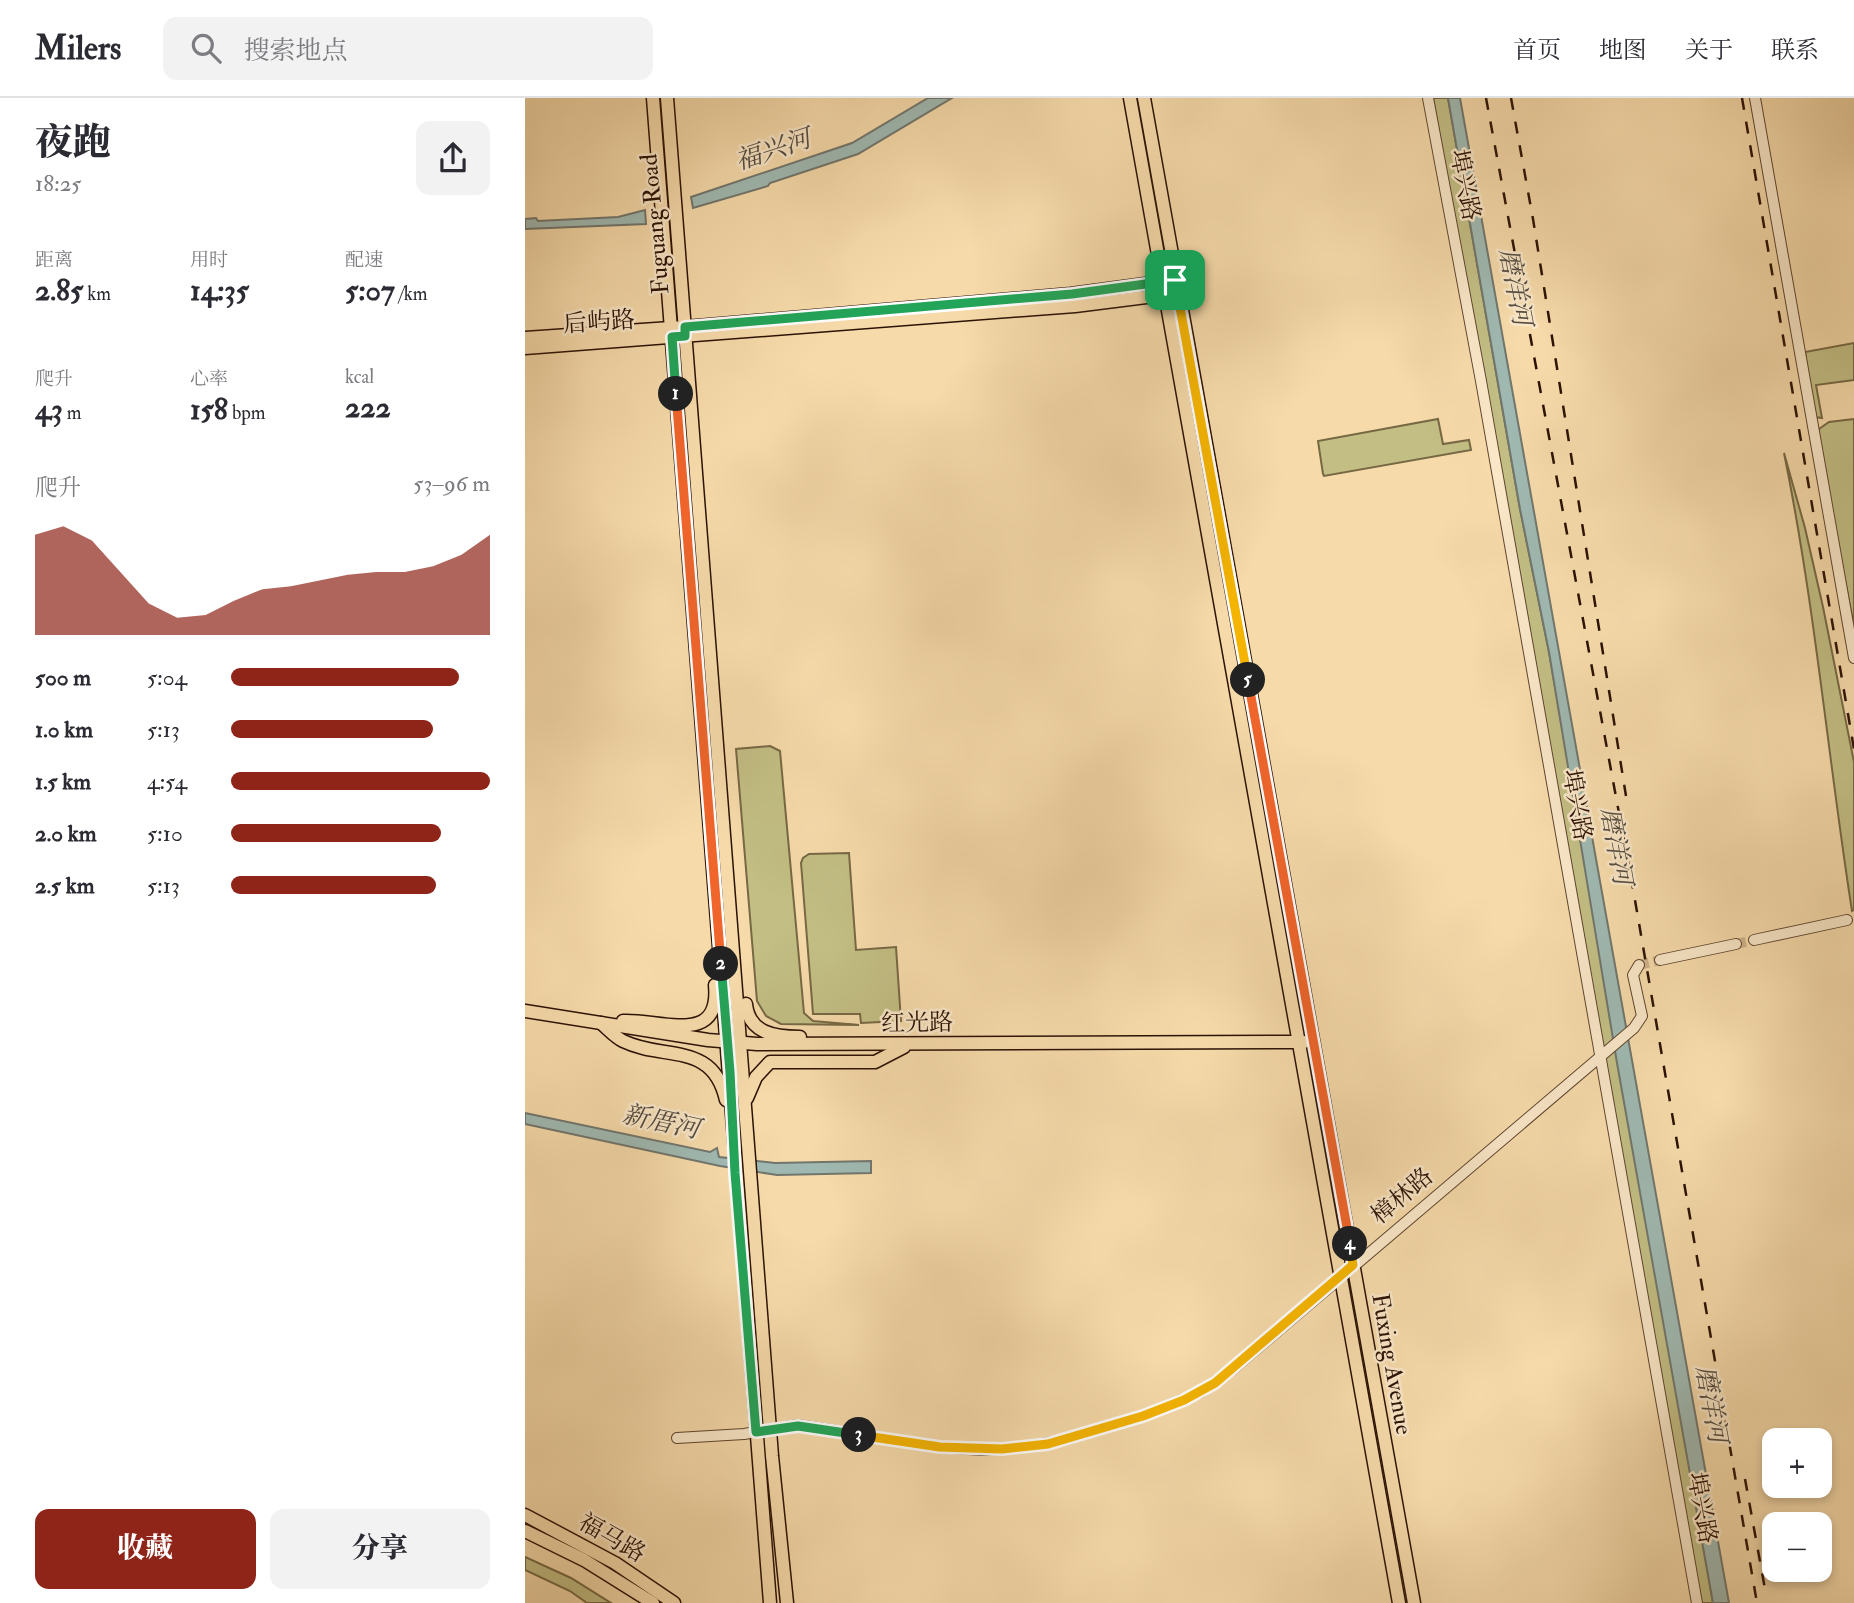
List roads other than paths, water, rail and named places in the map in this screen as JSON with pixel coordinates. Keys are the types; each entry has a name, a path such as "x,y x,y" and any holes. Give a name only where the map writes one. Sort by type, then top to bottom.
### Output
{"main road":[{"name":"Fuguang Road","path":"653,98 718,925 745,1105 770,1429 787,1603"},
{"name":"Fuguang Road","path":"667,98 735,967 731,1118 768,1572 768,1603"},
{"name":"Fuxing Avenue","path":"1130,98 1170,287 1305,1042 1341,1275 1399,1603"},
{"name":"Fuxing Avenue","path":"1144,98 1170,287"},
{"name":"后屿路","path":"525,348 1079,293 1170,287"},
{"name":"后屿路","path":"525,338 671,333"},
{"path":"601,1023 639,1020 687,1027 702,1022 712,1011 716,1000 714,962 718,925"},
{"path":"735,967 745,995 748,1019 759,1030 793,1037 844,1037 880,1045"},
{"name":"红光路","path":"525,1011 734,1043 908,1045 1305,1042"},
{"path":"601,1023 622,1041 695,1058 710,1067 722,1085 731,1118"},
{"name":"Fuxing Avenue","path":"1305,1042 1353,1265 1414,1603"},
{"path":"745,1105 753,1082 769,1062 876,1062 908,1045"},
{"name":"福马路","path":"525,1515 605,1558 674,1603"},
{"name":"福马路","path":"525,1531 584,1560 653,1603"}],"street":[{"name":"埠兴路","path":"1428,98 1697,1603"},
{"path":"1755,98 1854,657"},
{"path":"1754,940 1851,919"},
{"path":"1660,960 1735,944"},
{"name":"樟林路","path":"677,1438 798,1426 912,1444 982,1450 1040,1445 1143,1416 1201,1392 1233,1368 1634,1028 1642,1016 1633,975 1639,965"}],"water":[{"path":"928,98 952,98 858,154 770,183 768,186 693,208 691,197 852,143"},
{"path":"1448,98 1460,98 1729,1603 1713,1603 1617,1063 1549,652 1520,509"},
{"path":"645,210 646,224 525,229 525,219 536,218 538,221 618,217"},
{"path":"525,1113 710,1152 717,1148 719,1157 775,1163 871,1161 871,1173 777,1175 720,1166 525,1124"}],"tunnel":[{"path":"1736,944 1754,940"},
{"path":"1639,965 1660,960"}],"railway":[{"path":"1486,98 1632,883 1757,1603"},
{"path":"1511,98 1626,796"},
{"path":"1742,98 1854,749"},
{"path":"1745,1479 1765,1589"}],"water label":[{"name":"福兴河","path":"773,150"},
{"name":"磨洋河","path":"1515,287"},
{"name":"磨洋河","path":"1616,846"},
{"name":"新厝河","path":"661,1122"},
{"name":"磨洋河","path":"1711,1404"}]}
